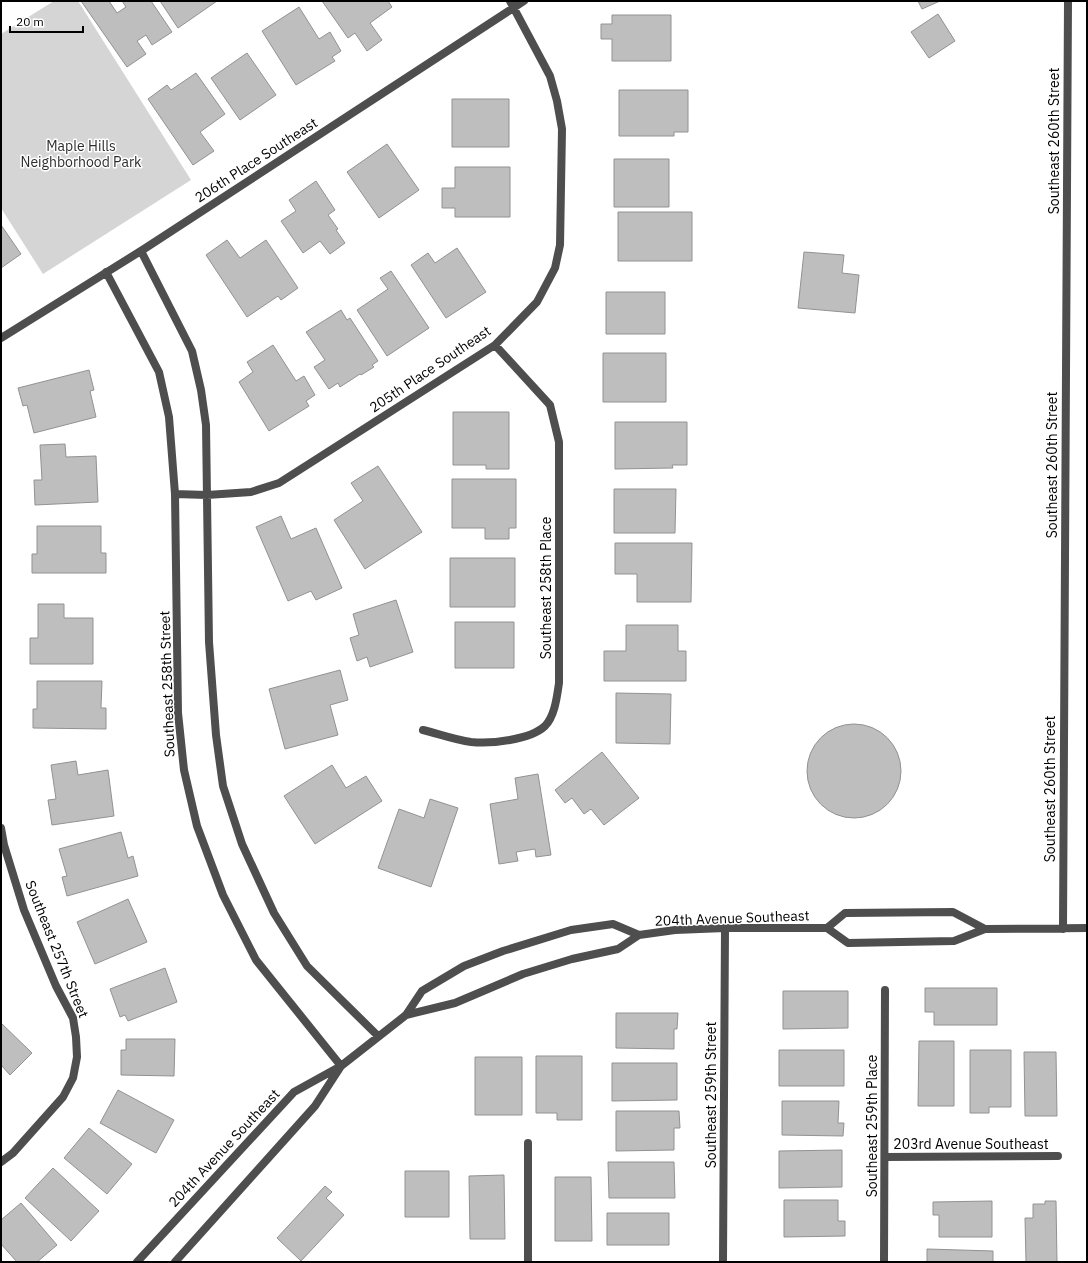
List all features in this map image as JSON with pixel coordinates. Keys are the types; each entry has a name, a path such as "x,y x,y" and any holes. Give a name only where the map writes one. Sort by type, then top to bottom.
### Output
{"street":[{"name":"206th Place Southeast","path":"1,338 141,250 512,4 524,1"},
{"name":"Southeast 260th Street","path":"1062,928 1068,1"},
{"name":"205th Place Southeast","path":"175,494 207,495 251,492 279,483 494,344 537,302 555,268 560,244 562,129 557,101 550,76 512,4"},
{"path":"141,250 192,351 201,390 206,425 209,642 216,735 223,786 242,844 278,920 307,966 378,1036"},
{"name":"Southeast 258th Street","path":"106,272 159,372 169,417 175,494 178,713 184,770 197,826 223,895 256,960 341,1066"},
{"name":"Southeast 258th Place","path":"423,730 472,742 523,738 545,726 555,707 559,683 559,442 550,405 494,344"},
{"name":"Southeast 257th Street","path":"1,828 4,845 24,910 56,986 73,1018 77,1057 73,1078 63,1097 13,1153 1,1162"},
{"name":"204th Avenue Southeast","path":"826,928 845,913 953,912 985,929"},
{"name":"204th Avenue Southeast","path":"137,1262 294,1092 341,1066 406,1015 422,991 464,966 503,951 571,930 613,924 639,935"},
{"name":"204th Avenue Southeast","path":"406,1015 455,1002 523,974 572,959 618,949 639,935 675,930 725,928 826,928 848,943 954,941 985,929 1087,928"},
{"name":"Southeast 259th Street","path":"723,1262 725,928"},
{"name":"Southeast 259th Place","path":"884,1262 885,990"},
{"name":"204th Avenue Southeast","path":"175,1262 315,1106 341,1066"},
{"path":"528,1143 528,1262"},
{"name":"203rd Avenue Southeast","path":"885,1157 1058,1156"}],"green space":[{"name":"Maple Hills Neighborhood Park","path":"54,1 78,1 191,180 43,274 1,208 1,34"}],"building":[{"path":"81,1 109,1 117,13 126,7 122,1 151,1 172,32 152,45 146,35 137,41 146,54 127,67"},
{"path":"160,1 217,1 178,28"},
{"path":"322,1 388,1 392,7 370,23 382,40 367,51 355,33 348,38"},
{"path":"918,1 940,1 922,9"},
{"path":"299,7 319,39 330,32 341,51 332,57 335,61 296,85 262,31"},
{"path":"938,14 955,41 929,58 911,32"},
{"path":"612,15 671,15 671,61 612,61 612,39 601,39 601,24 612,24"},
{"path":"247,53 276,95 240,120 211,78"},
{"path":"196,73 225,114 200,132 214,151 193,165 148,99 167,85 171,90"},
{"path":"619,90 688,90 688,132 674,132 674,136 619,136"},
{"path":"452,99 509,99 509,147 452,147"},
{"path":"387,144 419,190 379,218 347,172"},
{"path":"614,159 669,159 669,207 614,207"},
{"path":"455,167 510,167 510,217 455,217 455,208 442,208 442,188 455,188"},
{"path":"316,181 335,210 328,215 338,229 336,230 345,243 330,254 320,241 303,253 281,221 296,211 289,200"},
{"path":"618,212 692,212 692,261 618,261"},
{"path":"1,225 21,254 1,268"},
{"path":"227,240 240,258 266,240 298,288 281,300 278,296 247,317 206,255"},
{"path":"457,248 486,292 446,318 411,265 428,253 435,263"},
{"path":"804,252 844,255 842,273 859,275 855,313 798,308"},
{"path":"391,271 429,328 387,356 357,310 388,289 380,278"},
{"path":"606,292 665,292 665,334 606,334"},
{"path":"341,310 347,320 350,318 378,361 372,365 374,367 340,387 338,383 329,389 314,367 325,360 306,332"},
{"path":"273,345 296,381 304,376 315,395 306,401 309,406 269,431 239,382 253,372 247,362"},
{"path":"603,353 666,353 666,402 603,402"},
{"path":"89,370 94,390 90,391 96,417 34,433 27,405 23,406 18,388"},
{"path":"453,412 509,412 509,469 486,469 486,465 453,465"},
{"path":"615,422 687,422 687,465 672,465 673,468 615,469"},
{"path":"65,444 66,457 96,456 98,502 35,505 34,480 42,480 40,445"},
{"path":"378,466 422,532 365,569 334,520 363,501 351,483"},
{"path":"452,479 516,479 516,528 509,528 509,539 485,539 485,528 452,528"},
{"path":"614,489 676,489 675,533 614,533"},
{"path":"281,516 291,539 316,528 342,588 316,600 311,591 288,601 256,527"},
{"path":"37,526 101,526 101,553 106,553 106,573 32,573 32,554 37,554"},
{"path":"615,543 692,543 691,602 637,602 637,574 615,574"},
{"path":"450,558 515,558 515,607 450,607"},
{"path":"396,600 413,652 370,667 367,657 357,661 350,638 359,635 353,614"},
{"path":"38,604 64,604 64,618 93,618 93,664 30,664 30,638 38,638"},
{"path":"455,622 514,622 514,668 455,668"},
{"path":"626,625 678,625 678,651 686,651 686,681 604,681 604,651 626,651"},
{"path":"340,670 348,700 330,705 338,735 285,749 269,689"},
{"path":"37,681 102,681 101,708 106,708 106,729 33,728 33,709 37,709"},
{"path":"616,693 671,694 670,744 616,743"},
{"path":"854,724 872,727 887,738 898,753 901,771 898,789 887,804 872,815 854,818 836,815 821,804 810,789 807,771 810,753 821,738 836,727"},
{"path":"602,752 639,798 604,825 591,809 584,814 572,798 565,803 555,790"},
{"path":"76,761 78,775 108,770 114,816 52,825 48,800 56,799 51,765"},
{"path":"332,765 346,788 366,776 382,801 315,844 284,796"},
{"path":"538,774 551,855 536,857 535,849 516,852 518,861 499,864 490,804 518,799 515,778"},
{"path":"430,799 458,808 431,887 378,868 399,809 424,818"},
{"path":"121,832 128,858 133,856 138,876 67,896 62,877 67,876 59,849"},
{"path":"128,899 147,942 95,964 77,922"},
{"path":"165,968 177,1002 128,1021 125,1015 120,1017 110,989"},
{"path":"925,988 997,988 997,1025 934,1025 934,1012 925,1012"},
{"path":"783,991 848,991 848,1028 783,1029"},
{"path":"616,1013 678,1013 677,1029 674,1029 674,1049 616,1048"},
{"path":"1,1023 32,1053 10,1075 1,1065"},
{"path":"126,1039 175,1039 174,1076 121,1075 121,1050 126,1050"},
{"path":"919,1041 954,1041 954,1106 918,1106"},
{"path":"779,1050 844,1050 844,1086 779,1086"},
{"path":"970,1050 1011,1050 1011,1107 989,1107 989,1113 970,1113"},
{"path":"1024,1052 1056,1052 1057,1116 1025,1116"},
{"path":"536,1056 582,1056 582,1120 557,1120 557,1113 536,1113"},
{"path":"475,1057 522,1057 522,1115 475,1115"},
{"path":"612,1063 677,1063 677,1100 612,1101"},
{"path":"118,1090 174,1120 156,1153 100,1123"},
{"path":"782,1101 839,1101 838,1123 844,1123 843,1136 782,1135"},
{"path":"616,1111 679,1111 680,1128 674,1128 674,1150 616,1151"},
{"path":"89,1128 132,1164 107,1194 64,1158"},
{"path":"842,1150 842,1187 779,1188 779,1151"},
{"path":"608,1162 674,1162 675,1198 609,1198"},
{"path":"53,1168 99,1211 71,1241 25,1198"},
{"path":"405,1171 449,1171 449,1217 405,1217"},
{"path":"504,1175 505,1239 470,1239 469,1176"},
{"path":"555,1177 591,1177 592,1241 555,1241"},
{"path":"325,1186 332,1192 326,1198 344,1215 301,1261 277,1238"},
{"path":"784,1200 838,1200 838,1221 845,1221 845,1236 784,1237"},
{"path":"992,1201 992,1237 939,1237 939,1215 933,1215 933,1202"},
{"path":"1045,1201 1056,1201 1057,1262 1026,1262 1025,1218 1033,1218 1033,1204 1045,1204"},
{"path":"21,1203 57,1245 37,1262 17,1262 1,1244 1,1220"},
{"path":"607,1213 669,1213 669,1245 607,1245"},
{"path":"927,1249 993,1251 993,1262 927,1262"}]}
